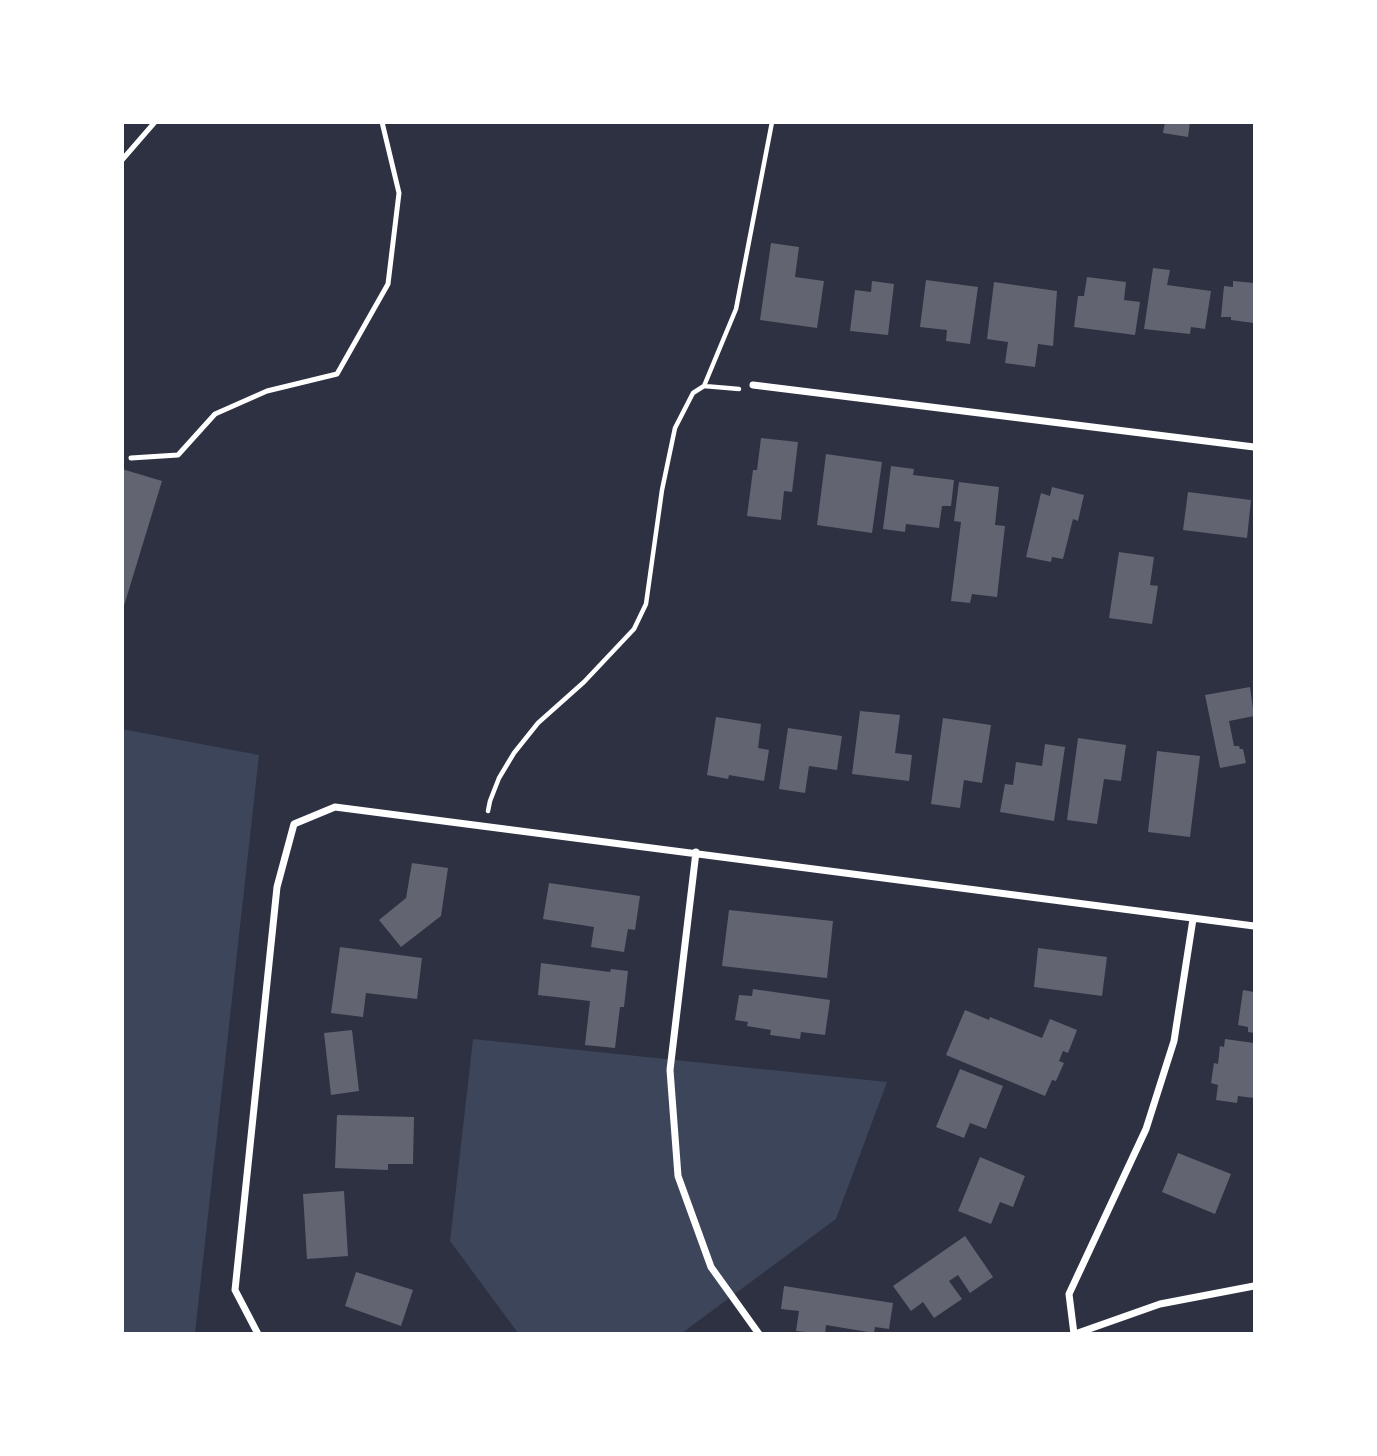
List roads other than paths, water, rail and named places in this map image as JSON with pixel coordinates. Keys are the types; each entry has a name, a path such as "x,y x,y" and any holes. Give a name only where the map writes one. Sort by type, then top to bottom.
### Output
{"street":[{"path":"753,385 1255,447"},
{"path":"258,1334 235,1290 277,887 294,824 335,807 1255,926"},
{"path":"696,852 670,1070 678,1176 711,1267 759,1334"},
{"path":"1193,919 1174,1041 1146,1129 1069,1294 1074,1334 1160,1304 1255,1286"}],"lane":[{"path":"122,159 155,122"},
{"path":"131,458 178,455 215,414 267,391 337,374 388,284 399,193 382,123"}]}
